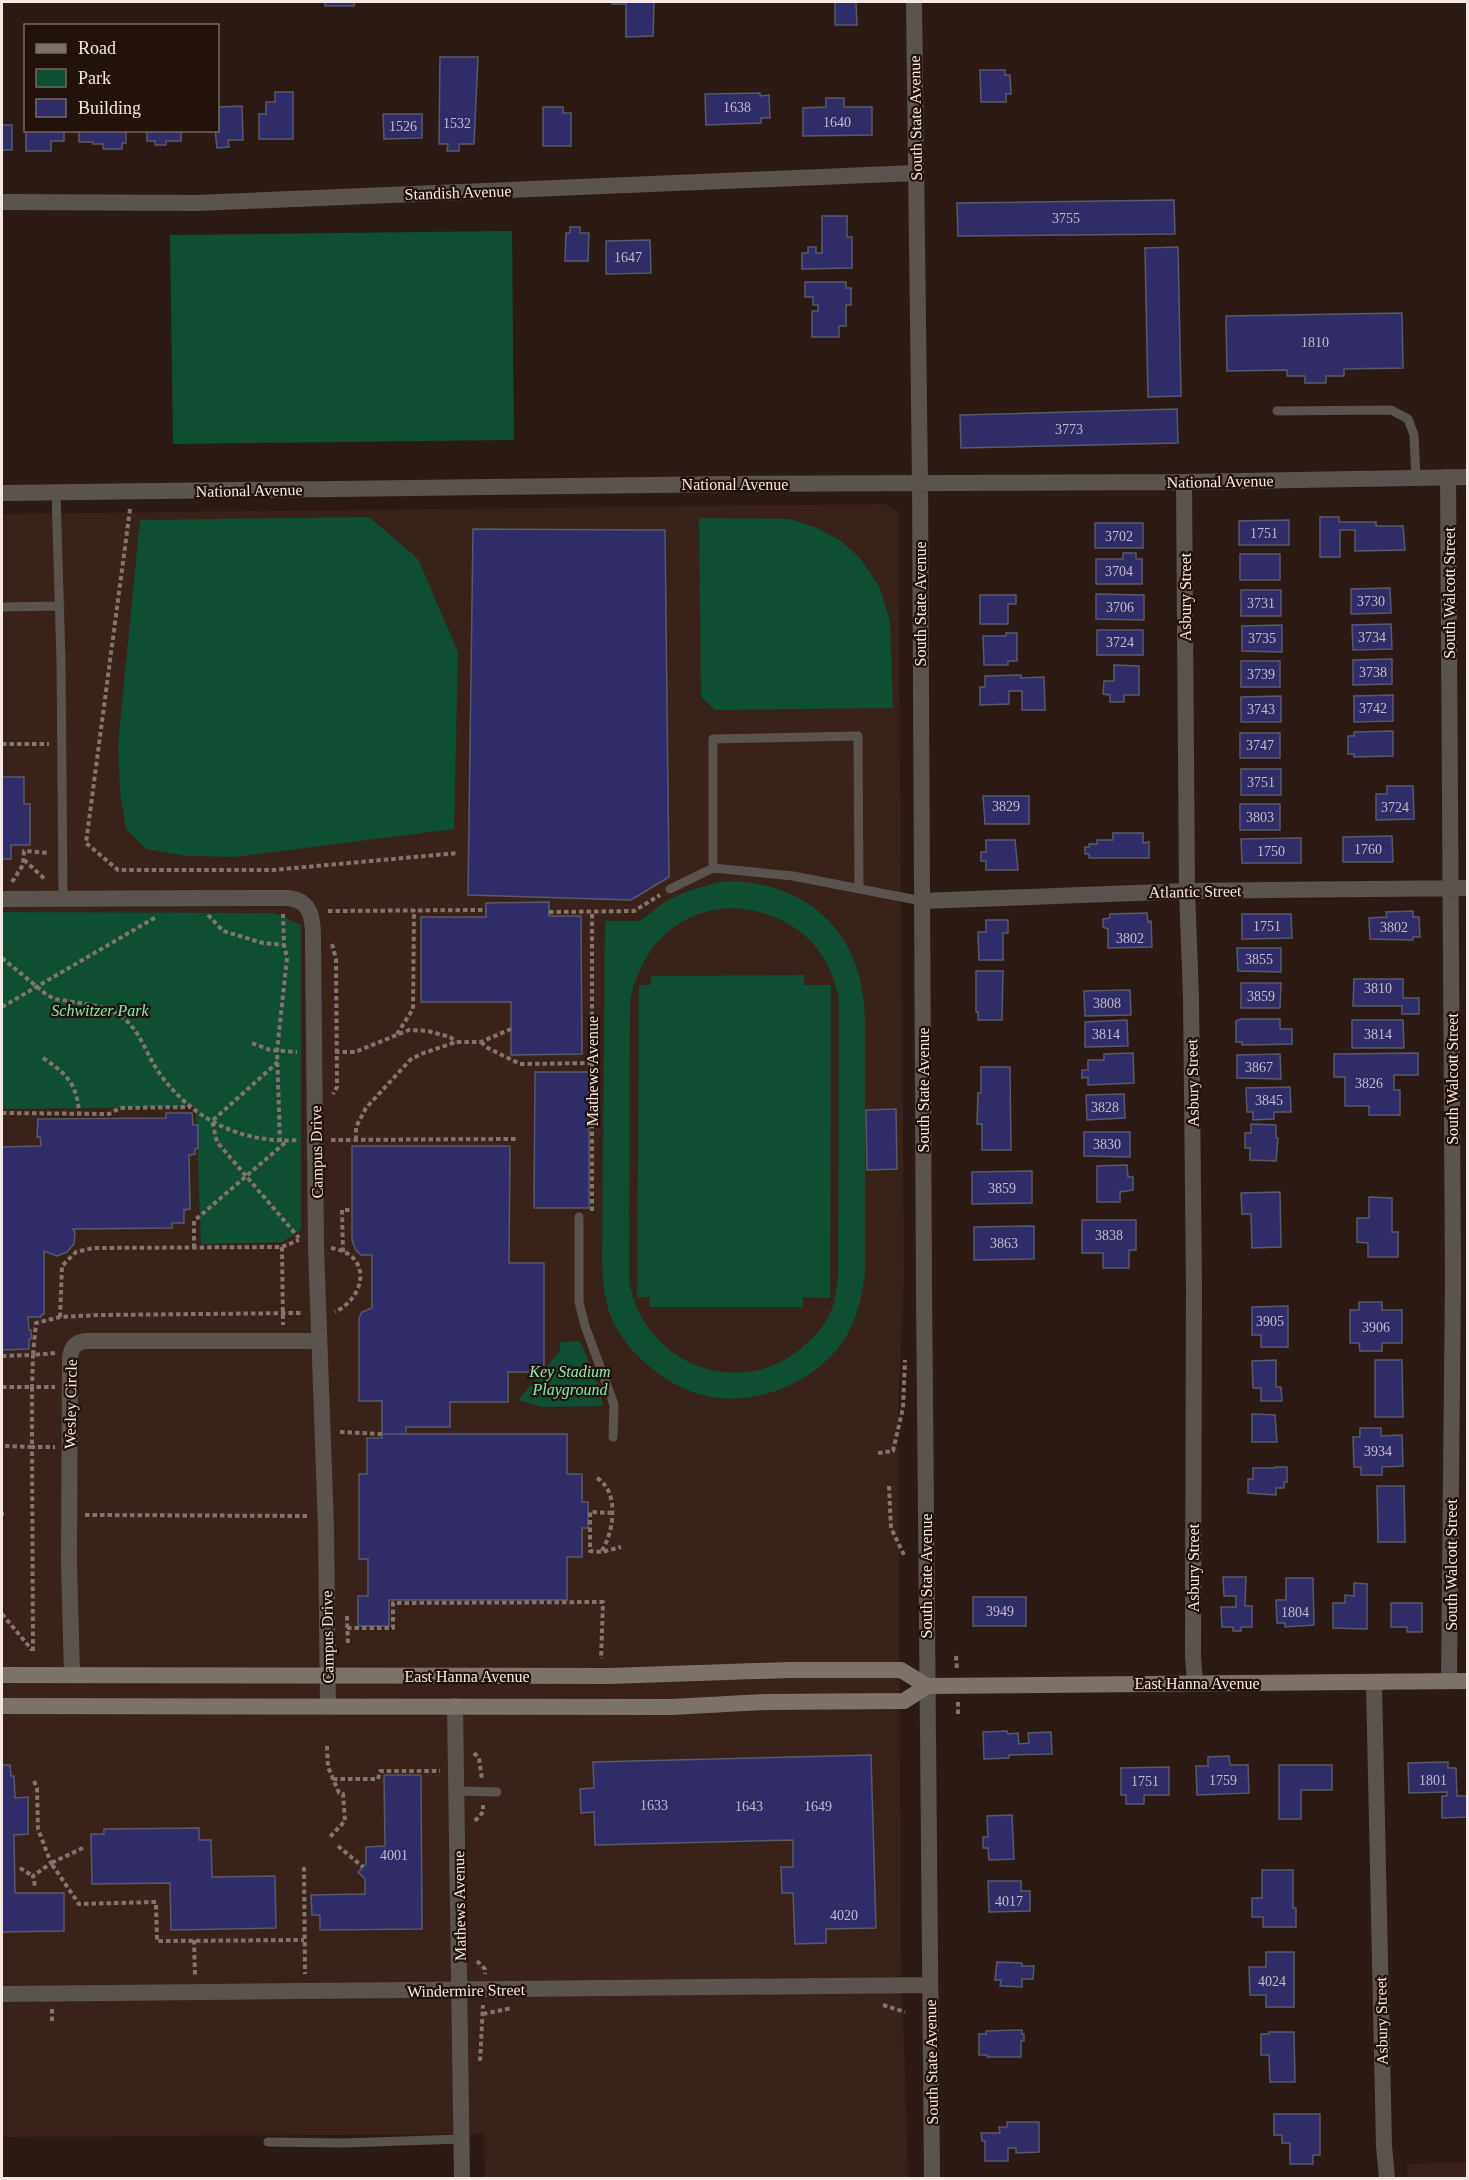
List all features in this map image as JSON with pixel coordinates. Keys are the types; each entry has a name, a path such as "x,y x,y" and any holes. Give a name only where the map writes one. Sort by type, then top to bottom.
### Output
{"main road":[{"name":"East Hanna Avenue","path":"2,1675 609,1676 789,1670 902,1670 927,1686"},
{"name":"East Hanna Avenue","path":"2,1706 671,1707 766,1702 904,1701 927,1686 1467,1681"}],"street":[{"name":"South State Avenue","path":"914,2 920,483 932,2178"},
{"name":"Standish Avenue","path":"2,202 197,203 915,173"},
{"name":"South Walcott Street","path":"1449,477 1460,889 1449,1681"},
{"name":"National Avenue","path":"2,493 1184,482 1467,477"},
{"name":"Asbury Street","path":"1184,482 1187,891 1191,997 1194,1286 1193,1656 1195,1683"},
{"name":"Atlantic Street","path":"922,901 1187,891 1460,889"},
{"name":"Campus Drive","path":"2,900 294,899 302,902 311,913 324,1248 319,1341 326,1516 328,1706"},
{"name":"Wesley Circle","path":"72,1675 69,1515 70,1359 71,1350 75,1344 87,1341 319,1341"},
{"name":"Asbury Street","path":"1374,1683 1384,2146 1387,2178"},
{"name":"Mathews Avenue","path":"455,1706 462,2178"},
{"name":"Windermire Street","path":"2,1994 930,1985"}],"lane":[{"path":"1277,411 1391,410 1408,419 1414,435 1416,478"},
{"path":"56,492 60,606 63,899"},
{"path":"2,607 60,606"},
{"path":"713,868 712,740 858,736 860,888"},
{"path":"670,889 713,868 793,876 922,901"},
{"path":"579,1218 579,1302 585,1326 614,1405 614,1437"},
{"path":"457,1791 498,1792"},
{"path":"268,2142 343,2143 462,2139"}],"path":[{"path":"130,508 86,843 118,870 273,870 458,853"},
{"path":"2,744 50,744 50,755"},
{"path":"50,842 50,864"},
{"path":"20,885 10,885 17,875 24,851 50,853"},
{"path":"23,860 44,882 50,876"},
{"path":"549,912 634,911 670,889"},
{"path":"323,902 329,921"},
{"path":"397,1034 413,1009 414,910"},
{"path":"327,911 486,910"},
{"name":"Mathews Avenue","path":"579,1218 592,1218 592,912"},
{"path":"280,1142 277,1051 288,958 284,945 283,913"},
{"path":"2,1007 161,914"},
{"path":"207,914 223,931 263,943 284,945"},
{"path":"331,940 336,959 337,1087 333,1092 333,1104"},
{"path":"2,958 55,999 112,1011 122,1017 138,1035 159,1073 182,1100 212,1121 240,1134 261,1140 280,1142 301,1140"},
{"path":"356,1140 356,1127 366,1108 401,1068 421,1054 456,1042 481,1042 511,1029"},
{"path":"252,1043 277,1051 355,1052 409,1030 428,1031 450,1037 456,1042"},
{"path":"481,1042 520,1064 592,1064"},
{"path":"43,1058 58,1068 74,1086 78,1097 79,1113"},
{"path":"212,1121 278,1062"},
{"path":"2,1113 109,1114 120,1108 191,1107"},
{"path":"2,1614 33,1651 32,1386 36,1323 60,1317 335,1312 347,1306 356,1296 359,1284 358,1263 343,1252 300,1239 217,1142 212,1121"},
{"path":"333,1150 333,1140 518,1139"},
{"path":"194,1248 194,1221 288,1141"},
{"path":"343,1252 342,1210 352,1210"},
{"path":"324,1248 332,1238"},
{"path":"60,1317 62,1266 76,1252 93,1248 282,1247 300,1239"},
{"path":"282,1247 283,1341"},
{"path":"2,1356 57,1353"},
{"path":"2,1387 55,1387"},
{"path":"340,1432 382,1434"},
{"path":"2,1446 55,1447"},
{"path":"597,1478 601,1480 609,1494 612,1513 612,1526 601,1552"},
{"path":"889,1485 891,1527 904,1555"},
{"path":"612,1513 590,1512 590,1551 601,1552 621,1547"},
{"path":"69,1515 326,1516"},
{"path":"347,1628 393,1628 393,1603 603,1602 601,1662"},
{"path":"327,1746 328,1767 339,1793 343,1794 345,1821 330,1838"},
{"path":"333,1779 378,1779 380,1771 456,1770"},
{"path":"34,1781 37,1788 38,1829 51,1863 79,1904 156,1902 157,1941 304,1940"},
{"path":"338,1846 363,1867"},
{"path":"33,1876 51,1863 83,1848"},
{"path":"304,1866 305,1991"},
{"path":"20,1868 33,1876 35,1886"},
{"path":"194,1940 195,1992"}],"shaded area":[{"path":"885,504 898,511 904,1279 898,1408 901,1953 908,2178 485,2178 484,2134 2,2137 2,514"},
{"path":"1467,2162 1467,2178 1408,2178 1407,2164"}],"green space":[{"path":"512,231 514,440 173,444 170,235"},
{"path":"369,517 418,559 458,652 454,829 234,857 187,856 146,849 126,829 120,792 118,744 140,520"},
{"path":"699,518 790,519 815,527 841,541 861,559 880,588 890,621 893,708 715,710 701,697"},
{"path":"736,881 764,885 790,894 812,906 830,922 845,942 856,965 862,990 865,1019 865,1274 857,1313 847,1335 834,1353 818,1368 779,1390 736,1399 714,1397 685,1389 659,1374 637,1355 626,1343 610,1315 604,1289 602,1258 605,921 640,921 666,901 718,882","holes":["731,908 752,910 788,923 816,947 834,980 839,1001 838,1277 830,1314 804,1346 778,1363 751,1371 723,1372 697,1365 673,1352 652,1333 637,1308 629,1279 630,1002 642,965 663,936 677,925 693,916 711,911"]},
{"name":"Schwitzer Park","path":"2,912 274,913 301,925 301,1230 282,1242 201,1244 196,1107 2,1109"},
{"path":"804,975 804,985 831,985 830,1298 803,1297 803,1307 650,1307 650,1297 637,1297 639,985 651,985 651,976"},
{"name":"Key Stadium Playground","path":"580,1341 599,1386 603,1406 542,1407 518,1400 560,1351 560,1342"}],"building":[{"path":"325,2 354,2 354,6 325,6"},
{"path":"612,2 654,2 653,36 626,37 626,4 612,4"},
{"path":"835,2 856,2 857,25 835,25"},
{"path":"440,57 478,57 474,144 459,144 459,151 447,151 448,144 439,144"},
{"path":"980,70 1005,70 1005,75 1010,75 1011,94 1006,94 1006,102 981,102"},
{"path":"275,92 293,92 293,139 259,139 259,114 266,114 266,102 275,102"},
{"path":"760,93 760,96 769,95 770,118 761,118 761,123 706,125 705,94"},
{"path":"826,98 844,98 844,107 872,107 872,135 803,136 803,108 826,107"},
{"path":"242,106 243,140 228,140 229,147 217,148 215,132 219,132 219,107"},
{"path":"543,107 563,107 563,113 571,113 571,146 543,146"},
{"path":"383,114 422,114 422,138 384,139"},
{"path":"2,125 12,125 12,150 2,150"},
{"path":"26,132 64,132 64,141 51,141 51,151 26,151"},
{"path":"79,132 126,132 126,143 122,143 122,149 103,149 103,144 79,142"},
{"path":"147,132 181,132 181,141 166,141 166,145 155,145 155,141 147,141"},
{"path":"1174,200 1175,234 958,236 957,203"},
{"path":"822,216 847,216 847,237 852,237 852,268 802,269 802,253 808,253 808,247 816,247 816,253 822,253"},
{"path":"570,227 580,227 580,233 589,233 588,261 565,261 566,233 570,233"},
{"path":"650,240 651,273 606,274 606,241"},
{"path":"1178,247 1181,396 1148,397 1145,248"},
{"path":"805,282 846,282 846,288 851,288 851,305 846,305 846,326 839,326 839,337 812,337 812,311 818,311 818,305 813,305 813,297 805,297"},
{"path":"1402,313 1403,368 1344,369 1344,376 1326,376 1326,383 1305,383 1305,376 1287,376 1287,370 1227,371 1226,316"},
{"path":"1177,409 1178,443 961,448 960,415"},
{"path":"1320,517 1339,517 1339,522 1376,522 1376,526 1403,526 1405,550 1355,551 1355,530 1340,530 1340,557 1320,557"},
{"path":"1289,520 1289,545 1239,545 1239,521"},
{"path":"1095,523 1143,523 1143,548 1095,548"},
{"path":"473,529 665,530 669,877 631,900 468,895"},
{"path":"1123,553 1136,553 1136,559 1142,559 1142,584 1096,584 1096,559 1123,559"},
{"path":"1240,554 1280,554 1280,580 1240,580"},
{"path":"1390,588 1391,613 1351,614 1351,589"},
{"path":"1241,590 1281,590 1281,616 1241,616"},
{"path":"1096,594 1144,595 1144,620 1096,619"},
{"path":"980,595 1016,595 1016,604 1008,604 1008,624 980,624"},
{"path":"1391,624 1392,649 1353,650 1352,625"},
{"path":"1282,625 1282,652 1242,651 1242,626"},
{"path":"1097,630 1143,630 1143,655 1097,655"},
{"path":"1006,633 1017,633 1017,661 1008,661 1008,665 984,665 983,636 1006,636"},
{"path":"1392,659 1392,684 1353,685 1353,660"},
{"path":"1241,661 1280,661 1280,687 1241,687"},
{"path":"1114,665 1139,666 1139,695 1124,695 1124,702 1110,702 1110,695 1103,694 1104,681 1114,681"},
{"path":"1021,675 1021,678 1044,677 1045,710 1022,710 1022,691 1009,691 1009,704 980,705 980,687 985,687 985,676"},
{"path":"1393,695 1393,721 1354,722 1354,696"},
{"path":"1281,696 1281,722 1241,722 1241,697"},
{"path":"1393,731 1393,756 1354,757 1354,754 1348,754 1348,736 1354,736 1354,732"},
{"path":"1240,733 1280,733 1280,758 1240,758"},
{"path":"1241,769 1281,769 1281,795 1241,795"},
{"path":"2,777 24,777 24,804 30,804 30,845 11,845 11,859 2,859"},
{"path":"1387,786 1413,786 1414,819 1376,820 1376,794 1387,794"},
{"path":"983,796 1029,796 1029,824 985,824"},
{"path":"1240,804 1280,804 1280,830 1240,830"},
{"path":"1113,833 1143,833 1143,843 1149,842 1149,858 1089,858 1089,854 1085,854 1085,847 1089,847 1089,844 1097,844 1097,840 1113,840"},
{"path":"1392,836 1393,862 1343,862 1343,837"},
{"path":"1301,838 1301,863 1242,863 1241,839"},
{"path":"986,840 1015,840 1018,870 986,870 986,861 981,861 981,852 986,852"},
{"path":"549,902 549,916 581,916 582,1054 511,1055 511,1002 421,1002 421,917 486,917 486,903"},
{"path":"1413,911 1413,917 1419,917 1420,937 1413,937 1413,940 1370,939 1369,918 1387,917 1386,912"},
{"path":"1147,913 1148,922 1151,921 1152,947 1108,948 1108,929 1103,927 1103,919 1110,918 1110,914"},
{"path":"1242,914 1291,914 1292,938 1242,939"},
{"path":"986,920 1008,920 1008,933 1003,933 1003,960 979,960 978,932 986,932"},
{"path":"1237,948 1281,948 1281,972 1238,971"},
{"path":"976,971 1003,971 1002,1020 978,1020"},
{"path":"1354,979 1403,979 1403,998 1419,998 1419,1014 1402,1014 1402,1006 1353,1006"},
{"path":"1241,983 1281,983 1280,1008 1241,1008"},
{"path":"1130,990 1131,1015 1085,1016 1084,991"},
{"path":"1280,1019 1280,1029 1292,1029 1292,1044 1242,1045 1242,1042 1236,1042 1236,1021"},
{"path":"1127,1020 1128,1046 1085,1047 1085,1022"},
{"path":"1352,1020 1403,1020 1404,1048 1352,1048"},
{"path":"1133,1053 1134,1083 1088,1085 1088,1077 1082,1078 1082,1070 1088,1070 1088,1060 1104,1060 1104,1054"},
{"path":"1418,1053 1418,1075 1394,1075 1394,1090 1400,1090 1400,1115 1369,1115 1369,1106 1345,1106 1345,1077 1334,1077 1334,1054"},
{"path":"1280,1054 1281,1079 1237,1078 1237,1055"},
{"path":"981,1067 1010,1067 1011,1150 982,1150 982,1124 977,1124 978,1093 981,1093"},
{"path":"535,1072 589,1072 589,1208 534,1208"},
{"path":"1290,1087 1291,1112 1274,1112 1274,1119 1253,1120 1253,1112 1247,1112 1246,1088"},
{"path":"1124,1094 1125,1118 1087,1120 1086,1095"},
{"path":"896,1109 897,1169 867,1170 866,1110"},
{"path":"166,1113 192,1113 193,1125 198,1125 198,1148 195,1149 195,1154 189,1155 190,1209 184,1210 184,1223 172,1223 172,1228 73,1229 74,1244 67,1252 57,1256 44,1251 44,1314 41,1317 28,1317 29,1330 31,1330 29,1349 2,1350 2,1147 41,1146 40,1137 37,1137 38,1119 166,1118"},
{"path":"1251,1124 1276,1125 1276,1138 1278,1138 1276,1161 1250,1160 1250,1148 1245,1148 1245,1133 1251,1133"},
{"path":"1084,1132 1130,1132 1130,1157 1084,1156"},
{"path":"352,1146 510,1146 509,1263 544,1263 544,1365 532,1365 532,1372 508,1372 508,1402 450,1402 450,1427 406,1427 406,1434 382,1434 382,1401 359,1401 359,1318 362,1312 372,1308 372,1255 361,1255 352,1240"},
{"path":"1127,1165 1128,1177 1133,1177 1133,1190 1120,1192 1120,1202 1097,1202 1097,1166"},
{"path":"1032,1171 1032,1203 972,1204 972,1172"},
{"path":"1280,1192 1281,1247 1252,1248 1251,1214 1242,1214 1241,1193"},
{"path":"1369,1197 1392,1198 1392,1232 1398,1232 1398,1257 1368,1257 1368,1243 1357,1242 1357,1218 1369,1218"},
{"path":"1082,1220 1136,1220 1136,1250 1129,1250 1129,1268 1103,1268 1103,1253 1082,1253"},
{"path":"1034,1226 1034,1259 974,1260 974,1227"},
{"path":"1359,1302 1382,1302 1382,1310 1402,1310 1402,1343 1382,1343 1382,1351 1360,1351 1359,1343 1350,1343 1350,1310 1359,1310"},
{"path":"1288,1306 1288,1347 1261,1347 1261,1335 1252,1335 1252,1307"},
{"path":"1276,1360 1276,1387 1281,1387 1282,1401 1261,1401 1261,1388 1253,1388 1252,1361"},
{"path":"1375,1360 1402,1360 1403,1417 1375,1417"},
{"path":"1252,1414 1275,1415 1277,1442 1252,1442"},
{"path":"1360,1428 1381,1428 1381,1436 1402,1435 1403,1466 1382,1467 1382,1475 1361,1475 1361,1467 1354,1467 1353,1437 1360,1437"},
{"path":"382,1434 567,1434 567,1474 582,1474 582,1502 588,1502 588,1528 582,1528 582,1557 567,1557 567,1600 389,1600 389,1626 358,1626 358,1596 368,1596 368,1559 359,1559 359,1474 367,1474 367,1438 382,1438"},
{"path":"1287,1467 1287,1482 1284,1482 1284,1488 1276,1488 1276,1495 1248,1493 1248,1479 1253,1479 1253,1468"},
{"path":"1377,1486 1404,1486 1405,1542 1378,1542"},
{"path":"1223,1577 1246,1577 1245,1606 1252,1606 1252,1627 1241,1627 1241,1631 1233,1631 1233,1627 1222,1627 1221,1607 1236,1607 1236,1596 1224,1596"},
{"path":"1286,1578 1313,1578 1314,1625 1285,1627 1285,1623 1277,1623 1276,1600 1286,1600"},
{"path":"1354,1583 1367,1584 1367,1629 1333,1628 1333,1603 1345,1603 1345,1595 1354,1596"},
{"path":"973,1597 1026,1597 1026,1626 973,1626"},
{"path":"1391,1603 1422,1603 1422,1632 1407,1632 1407,1627 1391,1627"},
{"path":"1007,1731 1008,1734 1018,1733 1019,1744 1029,1743 1028,1733 1051,1732 1052,1754 1009,1755 1009,1758 984,1759 983,1732"},
{"path":"871,1755 876,1928 826,1929 826,1943 795,1944 793,1893 782,1893 781,1867 793,1867 793,1840 595,1845 594,1812 581,1813 580,1789 594,1788 593,1762"},
{"path":"1229,1756 1230,1765 1248,1765 1249,1793 1197,1795 1196,1766 1208,1766 1208,1757"},
{"path":"1448,1762 1448,1768 1456,1768 1457,1796 1468,1796 1468,1817 1442,1818 1442,1796 1447,1796 1447,1792 1409,1793 1408,1763"},
{"path":"2,1765 10,1765 11,1776 14,1776 15,1798 28,1797 28,1834 14,1835 15,1893 64,1893 64,1931 2,1932"},
{"path":"1279,1765 1332,1765 1332,1790 1301,1790 1301,1819 1279,1819"},
{"path":"1169,1767 1169,1795 1144,1795 1144,1804 1126,1804 1126,1795 1121,1795 1121,1768"},
{"path":"384,1775 421,1775 422,1929 320,1930 320,1915 312,1915 311,1895 365,1894 365,1879 358,1872 366,1864 366,1847 385,1846"},
{"path":"1012,1815 1014,1859 989,1860 988,1848 983,1848 983,1837 988,1837 987,1816"},
{"path":"199,1828 199,1840 211,1840 212,1877 275,1876 276,1928 171,1930 170,1883 92,1884 91,1834 104,1834 104,1829"},
{"path":"1262,1870 1293,1870 1293,1908 1296,1908 1296,1927 1263,1927 1263,1917 1252,1917 1252,1898 1262,1898"},
{"path":"988,1881 1021,1881 1021,1891 1030,1891 1030,1911 989,1912"},
{"path":"1266,1952 1294,1952 1294,2007 1266,2007 1266,1995 1250,1995 1249,1967 1266,1967"},
{"path":"997,1962 1034,1966 1033,1979 1022,1979 1022,1987 1000,1986 1001,1980 995,1980"},
{"path":"1022,2030 1024,2041 1021,2041 1021,2057 979,2055 979,2034 986,2034 986,2031"},
{"path":"1269,2032 1294,2032 1295,2082 1270,2082 1269,2055 1261,2055 1261,2034 1269,2034"},
{"path":"1274,2114 1320,2114 1320,2155 1313,2155 1313,2164 1290,2164 1290,2143 1282,2143 1282,2135 1274,2135"},
{"path":"1007,2122 1039,2122 1039,2152 1016,2153 1016,2148 1008,2148 1008,2161 985,2161 985,2141 982,2141 981,2133 1000,2133 999,2127 1007,2127"}]}
